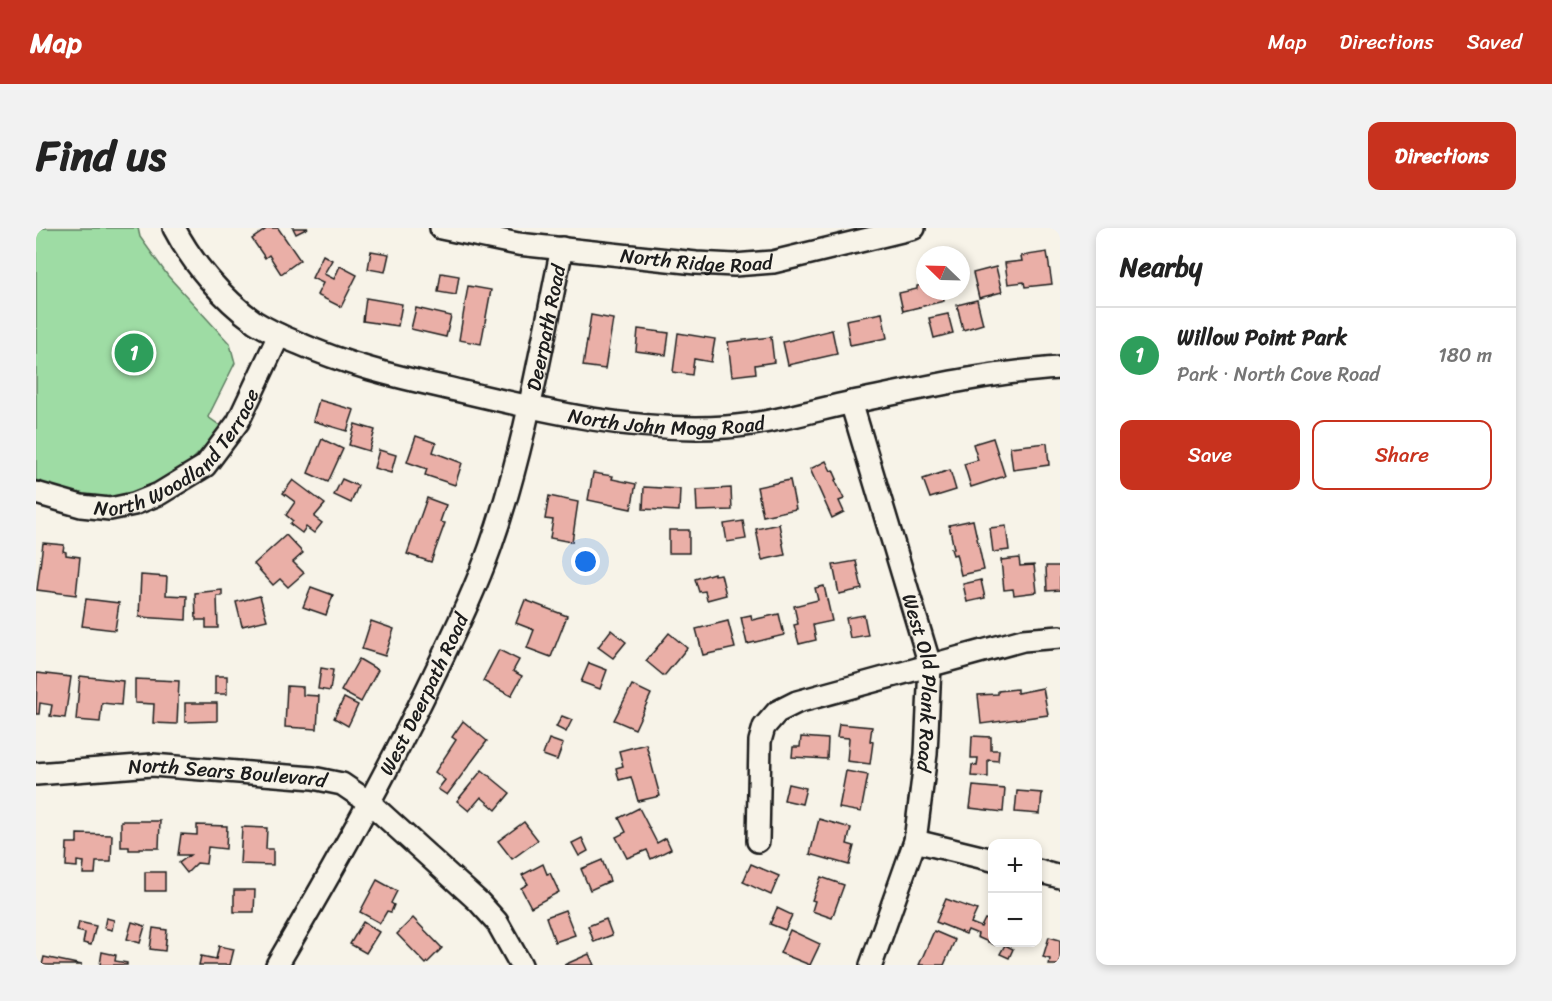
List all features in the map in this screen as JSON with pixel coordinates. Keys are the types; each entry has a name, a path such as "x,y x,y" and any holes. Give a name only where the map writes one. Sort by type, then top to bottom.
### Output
{"street":[{"name":"North John Mogg Road","path":"174,228 192,257 232,302 255,322 333,359 528,408 641,427 682,429 729,427 801,415 851,402 996,374 1060,368"},
{"name":"North Ridge Road","path":"441,228 518,243 734,266 773,262 914,228"},
{"name":"Deerpath Road","path":"528,408 562,248"},
{"name":"North Woodland Terrace","path":"36,493 81,506 110,509 134,504 159,494 205,466 238,422 279,335"},
{"name":"West Old Plank Road","path":"851,402 930,665 926,754 915,841 871,965"},
{"name":"West Deerpath Road","path":"277,965 396,754 468,603 490,549 512,478 528,408"},
{"path":"758,841 760,741 764,727 777,712 797,702 1023,640 1060,637"},
{"name":"North Sears Boulevard","path":"36,774 152,765 313,778 342,784 370,803 479,902 497,922 521,965"},
{"path":"915,841 988,859"},
{"path":"1042,872 1060,877"}],"green space":[{"path":"36,228 138,228 140,237 168,276 230,344 235,363 208,417 222,427 181,470 144,493 131,497 78,496 54,489 36,480"}],"building":[{"path":"268,228 278,228 300,260 281,274 269,255 265,258 252,239"},
{"path":"293,228 308,228 296,234"},
{"path":"371,251 389,254 385,272 368,269"},
{"path":"1047,252 1052,284 1025,287 1024,282 1008,284 1005,263 1022,261 1021,256"},
{"path":"323,255 332,260 324,274 334,279 340,266 357,275 341,307 317,295 323,283 312,278"},
{"path":"996,267 1002,292 979,298 973,273"},
{"path":"441,273 459,276 456,295 438,292"},
{"path":"468,286 491,290 481,344 459,340"},
{"path":"916,289 916,300 944,301 903,311 899,293"},
{"path":"366,298 402,304 398,326 363,321"},
{"path":"977,300 983,324 963,330 957,305"},
{"path":"416,308 451,316 446,337 411,329"},
{"path":"882,313 887,338 850,345 846,320"},
{"path":"948,314 953,333 934,338 929,318"},
{"path":"591,315 613,319 605,369 583,366"},
{"path":"638,329 669,333 666,355 636,351"},
{"path":"832,330 837,354 788,365 783,342"},
{"path":"678,333 715,339 711,362 694,359 692,375 673,372"},
{"path":"771,337 774,362 755,365 756,373 732,376 728,342"},
{"path":"319,400 354,410 347,431 313,421"},
{"path":"355,424 375,430 369,451 349,445"},
{"path":"416,436 436,443 433,452 462,463 455,485 425,475 427,469 407,462"},
{"path":"993,438 1005,476 971,487 964,464 978,460 973,444"},
{"path":"322,439 343,449 328,482 308,473"},
{"path":"1047,443 1049,465 1013,470 1010,447"},
{"path":"379,450 396,455 391,473 374,468"},
{"path":"826,461 831,471 833,470 844,499 839,501 844,512 832,518 810,469"},
{"path":"950,470 956,490 930,498 923,479"},
{"path":"593,473 613,476 612,479 636,484 631,509 588,500"},
{"path":"342,479 358,486 351,503 334,495"},
{"path":"293,480 325,504 314,517 322,523 314,533 306,527 302,533 290,524 293,521 286,515 295,502 283,493"},
{"path":"790,480 796,509 763,516 757,487"},
{"path":"644,487 680,489 679,511 643,509"},
{"path":"731,488 732,510 697,511 696,490"},
{"path":"549,496 578,502 572,542 550,538 553,520 545,519"},
{"path":"427,498 446,505 440,522 445,523 431,562 407,554"},
{"path":"973,520 984,570 961,575 956,554 953,555 951,549 954,549 949,525"},
{"path":"743,521 746,539 727,542 724,524"},
{"path":"779,524 785,555 762,560 756,529"},
{"path":"1006,526 1009,550 993,552 990,528"},
{"path":"669,530 689,530 689,553 669,553"},
{"path":"286,535 303,553 293,562 304,573 288,587 280,579 273,585 254,564"},
{"path":"43,543 64,545 63,551 66,555 80,557 76,595 37,590"},
{"path":"1019,558 1020,566 1034,565 1037,592 1014,595 1013,589 1004,590 1001,560"},
{"path":"856,561 862,589 839,594 833,565"},
{"path":"1046,566 1060,566 1060,590 1047,591"},
{"path":"714,573 714,575 721,574 726,595 707,600 705,591 699,592 695,579"},
{"path":"141,575 167,577 166,595 187,596 186,620 139,617"},
{"path":"981,580 985,598 967,602 963,584"},
{"path":"824,586 832,621 813,625 816,640 799,644 794,625 798,624 794,606 818,600 815,588"},
{"path":"311,587 333,595 326,615 303,607"},
{"path":"222,590 222,596 217,596 218,628 206,628 206,620 196,620 195,593"},
{"path":"260,596 267,620 242,626 236,602"},
{"path":"86,599 119,603 115,630 82,626"},
{"path":"525,600 567,616 551,657 527,648 534,630 516,623"},
{"path":"779,614 784,635 747,644 741,617 751,615 752,620"},
{"path":"864,615 868,635 850,638 846,618"},
{"path":"371,621 394,629 385,656 362,649"},
{"path":"728,621 735,648 703,655 696,629"},
{"path":"611,630 626,642 613,658 598,647"},
{"path":"669,633 687,648 664,676 646,661"},
{"path":"499,650 519,660 513,671 522,676 511,696 483,681"},
{"path":"359,659 378,670 361,702 341,691"},
{"path":"589,663 607,670 600,689 581,682"},
{"path":"321,668 333,670 330,691 318,689"},
{"path":"37,673 71,677 65,718 50,716 52,705 40,703 39,714 36,714"},
{"path":"80,676 123,681 121,705 102,703 100,722 76,720"},
{"path":"215,676 227,676 227,694 215,694"},
{"path":"135,679 179,681 177,724 153,723 154,704 135,703"},
{"path":"632,685 651,694 635,729 614,720"},
{"path":"287,686 303,687 303,695 319,696 317,729 285,727"},
{"path":"1043,688 1048,715 981,724 978,695 998,694 998,691 1017,689 1017,693"},
{"path":"344,698 358,705 348,726 334,718"},
{"path":"185,703 217,703 217,721 185,722"},
{"path":"562,716 572,720 566,732 556,727"},
{"path":"463,721 487,741 447,795 438,789 445,780 435,772 456,740 452,737"},
{"path":"839,724 872,727 870,741 873,742 870,764 847,761 849,738 837,737"},
{"path":"972,736 991,737 991,750 999,750 998,761 988,760 988,777 971,776 972,765 977,766 978,758 971,758"},
{"path":"801,737 828,739 827,759 792,757 793,747 800,747"},
{"path":"549,739 563,744 557,760 543,755"},
{"path":"646,744 660,796 638,801 631,777 619,780 616,768 623,766 619,751"},
{"path":"482,770 510,793 496,810 481,797 469,811 457,801"},
{"path":"846,771 868,775 861,812 839,808"},
{"path":"788,784 806,788 802,804 784,800"},
{"path":"973,786 1005,789 1003,812 970,808"},
{"path":"1017,791 1042,793 1040,814 1015,812"},
{"path":"639,808 657,843 666,838 671,849 651,859 647,850 627,858 616,837 626,832 619,818"},
{"path":"819,819 851,828 847,844 854,846 849,865 810,854"},
{"path":"121,821 160,821 159,848 129,850 129,847 121,847"},
{"path":"524,822 538,840 512,859 498,841"},
{"path":"197,825 227,826 226,849 208,847 206,864 197,863 187,873 179,863 190,855 178,855 181,834 197,835"},
{"path":"242,827 267,828 266,849 273,849 273,865 240,864"},
{"path":"77,834 112,835 111,862 96,862 95,874 83,874 84,862 77,861 77,867 66,866 67,843 77,843"},
{"path":"582,838 588,851 579,856 572,843"},
{"path":"602,860 610,881 590,890 581,869"},
{"path":"543,864 559,892 531,907 521,888 528,884 522,875"},
{"path":"751,864 779,876 771,895 743,882"},
{"path":"145,872 165,872 165,891 145,891"},
{"path":"821,877 844,885 832,918 812,911 815,901 812,900"},
{"path":"377,880 397,891 391,903 394,905 391,912 387,911 380,923 360,912"},
{"path":"234,890 255,890 254,912 234,912"},
{"path":"946,899 977,910 971,923 981,927 985,919 988,920 988,942 968,930 966,934 936,922"},
{"path":"777,908 792,915 785,930 770,924"},
{"path":"565,910 575,935 555,942 546,917"},
{"path":"106,918 114,920 112,930 104,928"},
{"path":"413,918 442,948 426,964 397,934"},
{"path":"606,919 612,935 594,942 588,926"},
{"path":"79,922 96,926 91,945 83,943 85,933 77,931"},
{"path":"132,922 145,926 140,943 127,939"},
{"path":"363,922 379,932 366,953 350,944"},
{"path":"153,928 167,930 165,951 150,949"},
{"path":"790,930 820,944 810,965 780,953"},
{"path":"934,931 955,940 944,965 919,965"},
{"path":"1049,937 1060,940 1060,965 1049,965 1050,959 1043,957"},
{"path":"219,946 234,949 230,965 199,965 201,956 216,959"},
{"path":"1004,947 1013,949 1009,958 1000,954"},
{"path":"102,952 116,955 115,961 127,963 127,965 100,965"},
{"path":"589,954 594,965 564,965"},
{"path":"44,957 82,965 42,965"}],"place":[{"name":"Willow Point Park","path":"134,353"}]}
